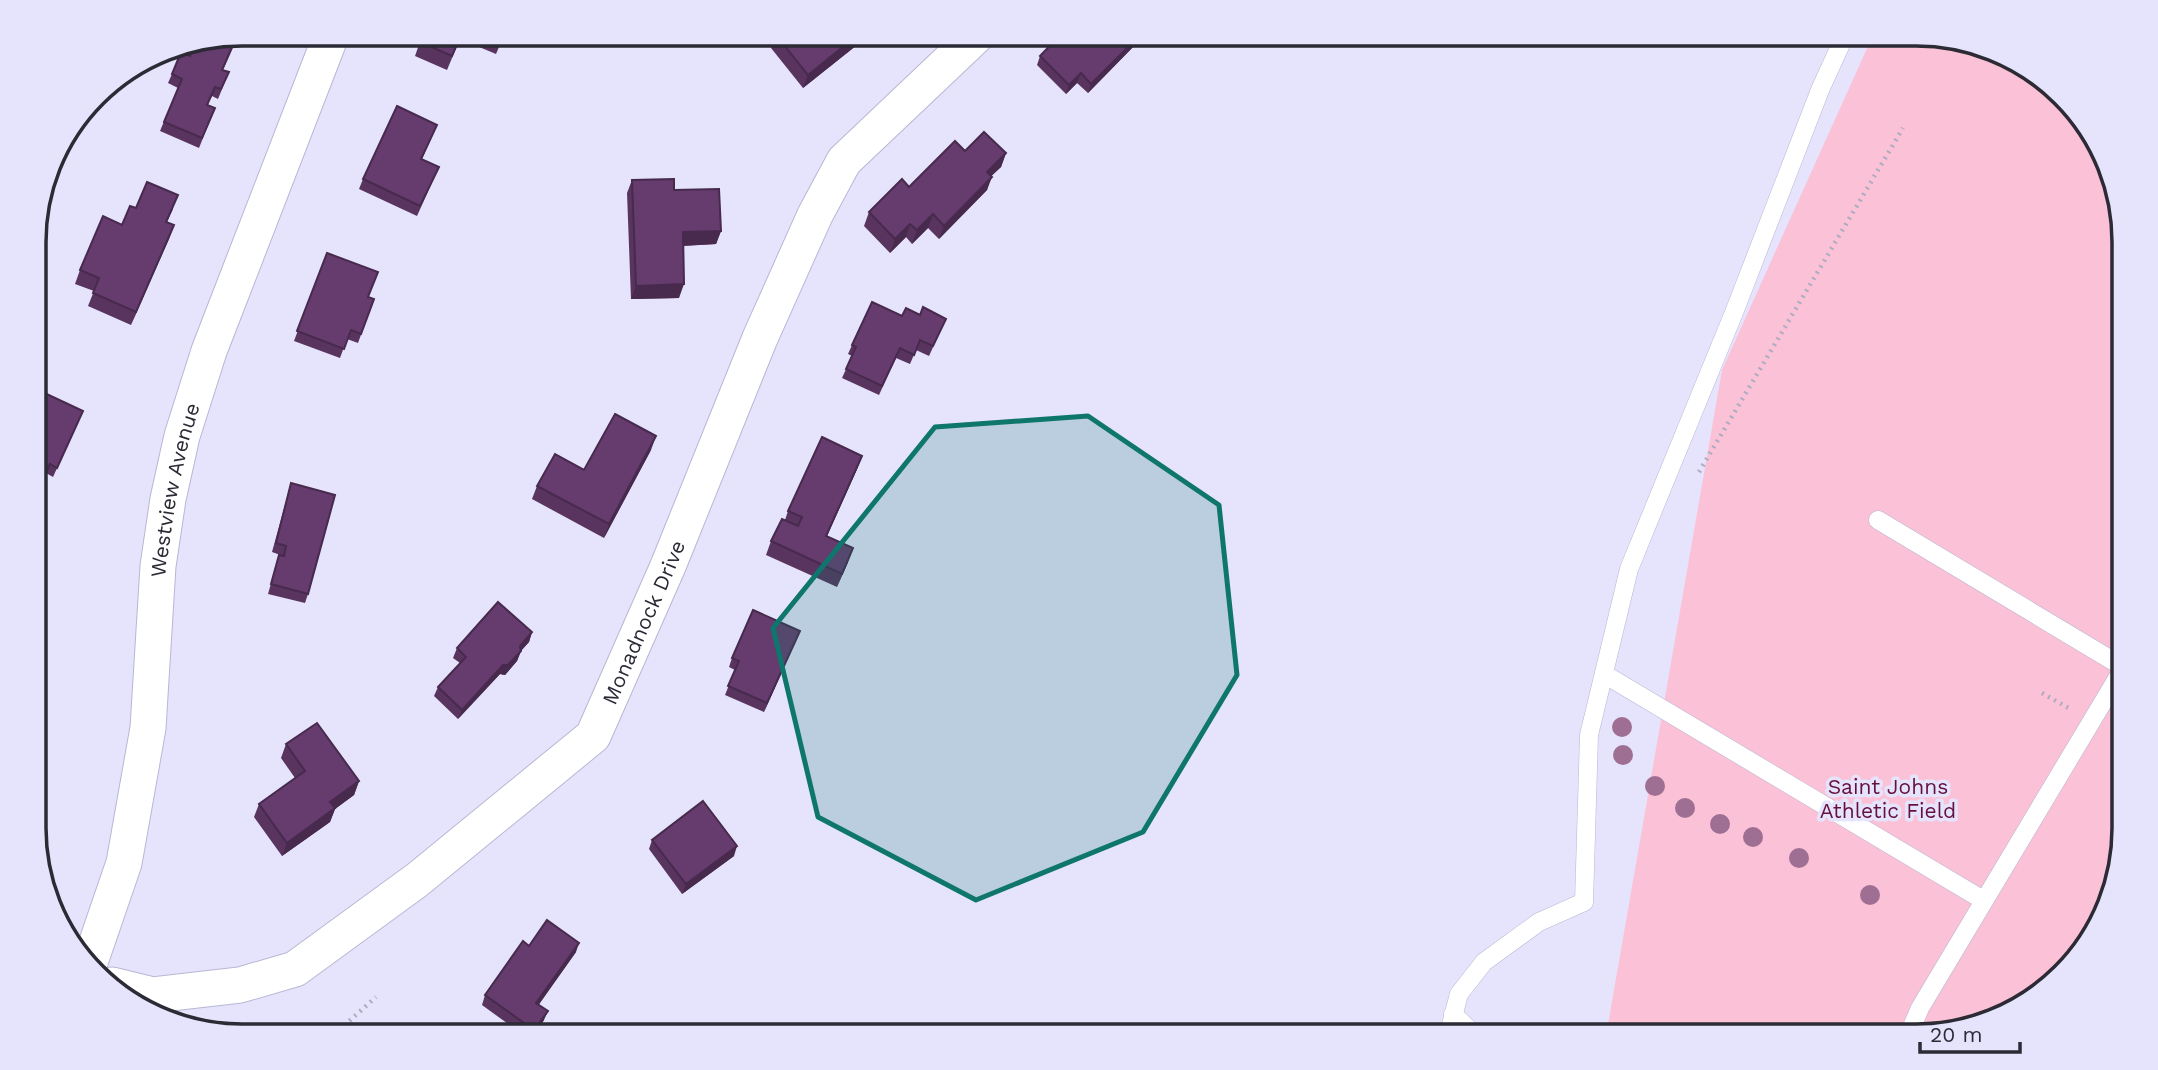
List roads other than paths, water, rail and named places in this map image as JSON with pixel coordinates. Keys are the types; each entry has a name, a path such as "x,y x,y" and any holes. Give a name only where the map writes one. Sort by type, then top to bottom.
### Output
{"street":[{"name":"Westview Avenue","path":"92,956 124,863 148,728 158,566 168,499 182,436 209,351 327,46"},
{"name":"Monadnock Drive","path":"129,989 153,995 240,985 295,969 417,880 593,736 668,565 760,338 815,215 844,161 965,46"}],"lane":[{"path":"1451,1024 1459,994 1484,962 1539,922 1584,902 1589,735 1629,569 1735,310 1820,90 1840,46"},
{"path":"1878,520 2112,660"},
{"path":"1604,674 1983,900"},
{"path":"1913,1024 1983,900 2112,686"},
{"path":"1453,1014 1463,1024"}],"park label":[{"name":"Saint Johns Athletic Field","path":"1888,798"}]}
